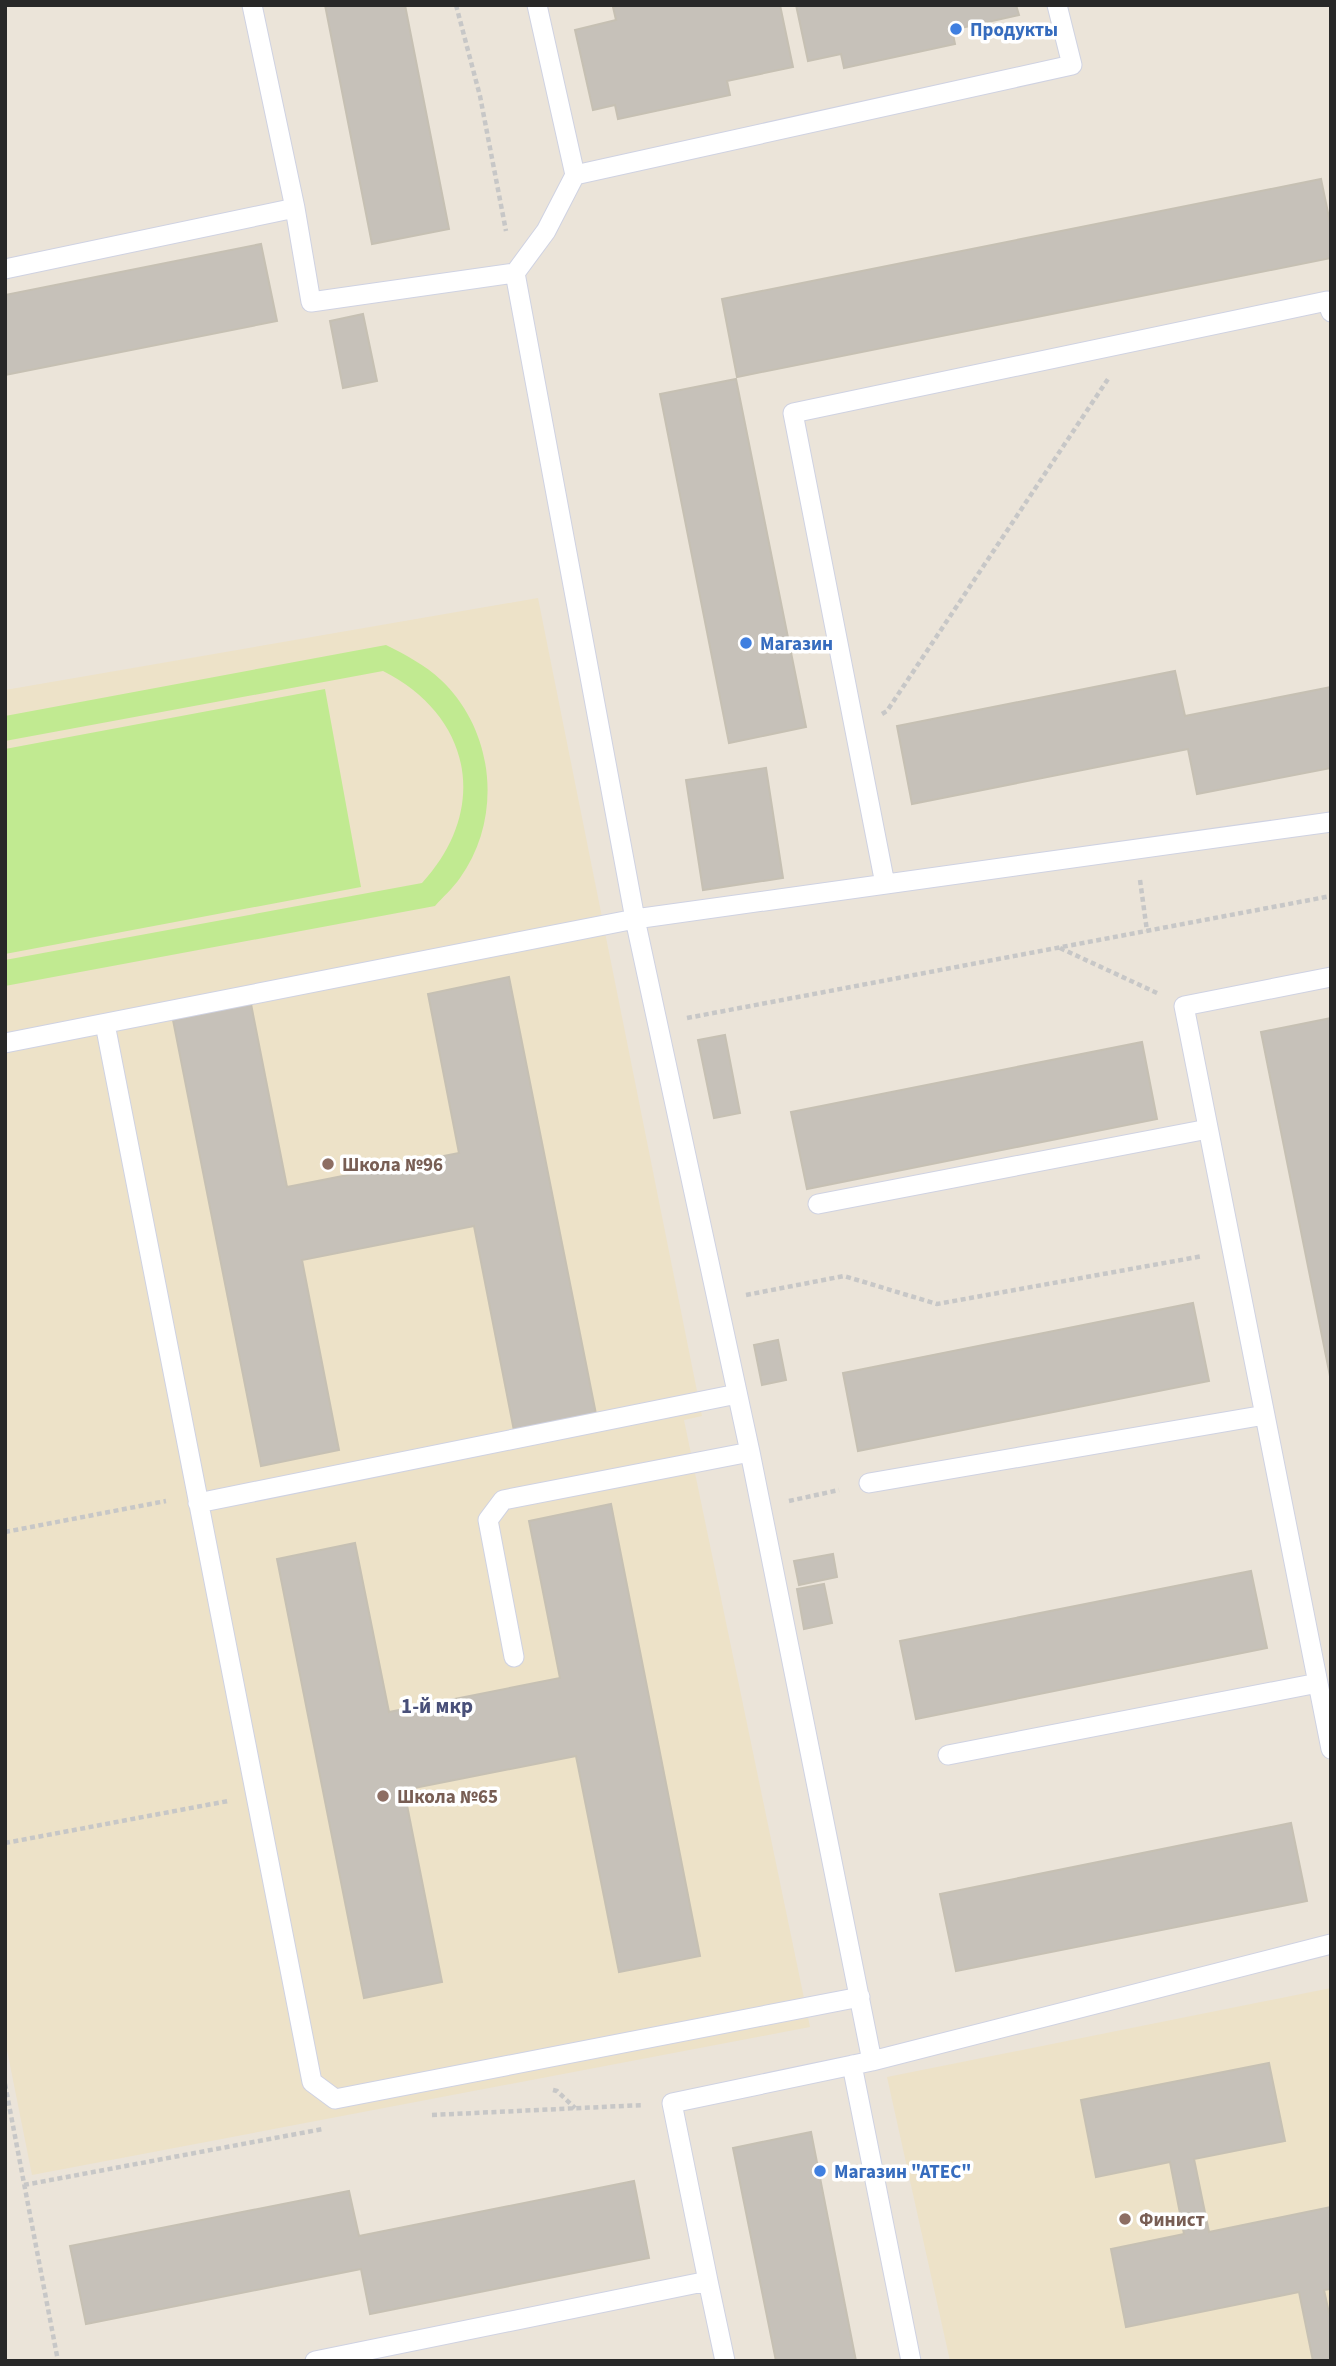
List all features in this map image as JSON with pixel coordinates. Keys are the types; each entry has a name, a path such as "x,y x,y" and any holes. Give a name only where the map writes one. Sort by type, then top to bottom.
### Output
{"lane":[{"path":"252,5 295,208 311,302 515,273 546,231 575,175 537,5"},
{"path":"575,175 1072,65 1057,5"},
{"path":"5,269 295,208"},
{"path":"515,273 635,919 750,1452 872,2061"},
{"path":"885,884 793,413 1327,301 1331,313"},
{"path":"5,1043 635,919 1331,822"},
{"path":"1331,977 1184,1006 1331,1749"},
{"path":"104,1024 313,2082 335,2099 860,1997"},
{"path":"818,1204 1208,1129"},
{"path":"198,1503 737,1394"},
{"path":"869,1483 1265,1415"},
{"path":"514,1657 488,1520 503,1500 750,1452"},
{"path":"948,1755 1318,1683"},
{"path":"725,2361 673,2103 872,2061 1331,1944"},
{"path":"852,2065 911,2361"},
{"path":"314,2361 708,2281"}],"path":[{"path":"456,5 480,96 515,273"},
{"path":"855,731 887,711 1134,342"},
{"path":"1135,849 1147,931"},
{"path":"658,1024 1331,896"},
{"path":"1060,947 1184,1006"},
{"path":"718,1301 844,1276 937,1304 1232,1251"},
{"path":"761,1508 869,1483"},
{"path":"5,1532 165,1501 198,1503"},
{"path":"5,1843 256,1796"},
{"path":"5,2084 58,2361"},
{"path":"431,2115 673,2103"},
{"path":"24,2185 324,2129"}],"shaded area":[{"path":"538,598 702,1416 684,1420 810,2027 32,2175 5,2040 5,690"},
{"name":"Финист","path":"1331,1988 1331,2361 950,2361 887,2077"}],"green space":[{"path":"386,645 422,665 441,680 459,701 473,724 482,749 487,776 483,829 474,854 460,878 435,906 5,986 5,960 422,883 443,854 457,825 463,795 461,766 452,738 436,713 413,690 383,671 5,741 5,716"},
{"path":"325,689 361,887 5,954 5,749"}],"building":[{"path":"325,5 405,5 449,229 372,244"},
{"path":"780,5 793,67 727,81 730,95 618,119 615,105 593,110 575,30 616,20 613,7"},
{"path":"796,5 1016,5 1019,15 952,30 955,44 844,68 841,54 808,61"},
{"path":"1321,179 1331,227 1331,258 737,377 722,299"},
{"path":"261,244 277,321 5,375 5,295"},
{"path":"363,314 377,381 343,388 330,321"},
{"path":"736,379 806,727 729,743 660,394"},
{"path":"1175,671 1185,716 1331,687 1331,768 1197,794 1188,749 912,804 897,726"},
{"path":"766,768 783,878 703,890 686,780"},
{"path":"509,977 597,1419 515,1436 474,1226 302,1260 339,1450 261,1466 173,1020 251,1004 287,1187 459,1153 428,994"},
{"path":"1331,1018 1331,1381 1261,1032"},
{"path":"725,1035 740,1113 714,1118 698,1040"},
{"path":"1142,1042 1157,1119 807,1189 791,1112"},
{"path":"1193,1303 1209,1381 858,1451 843,1373"},
{"path":"778,1340 786,1380 762,1385 754,1345"},
{"path":"611,1504 700,1956 619,1972 576,1756 404,1790 442,1982 364,1998 277,1559 355,1543 389,1712 560,1678 529,1521"},
{"path":"833,1554 837,1577 799,1585 794,1561"},
{"path":"1251,1571 1267,1648 916,1719 900,1641"},
{"path":"824,1584 832,1623 804,1629 797,1589"},
{"path":"1291,1823 1307,1901 956,1971 940,1894"},
{"path":"1269,2063 1285,2141 1194,2159 1209,2232 1331,2207 1331,2289 1324,2290 1331,2322 1331,2361 1313,2361 1299,2292 1126,2327 1111,2249 1184,2234 1170,2162 1096,2177 1081,2100"},
{"path":"811,2132 856,2361 776,2361 733,2148"},
{"path":"634,2181 649,2258 370,2314 361,2269 86,2324 70,2246 349,2191 359,2236"}],"place":[{"name":"Продукты","path":"956,29"},
{"name":"Магазин","path":"746,643"},
{"name":"Школа №96","path":"328,1164"},
{"name":"Школа №65","path":"383,1796"},
{"name":"Магазин \"АТЕС\"","path":"820,2171"},
{"name":"Финист","path":"1125,2219"}],"district":[{"name":"1-й мкр","path":"437,1706"}]}
